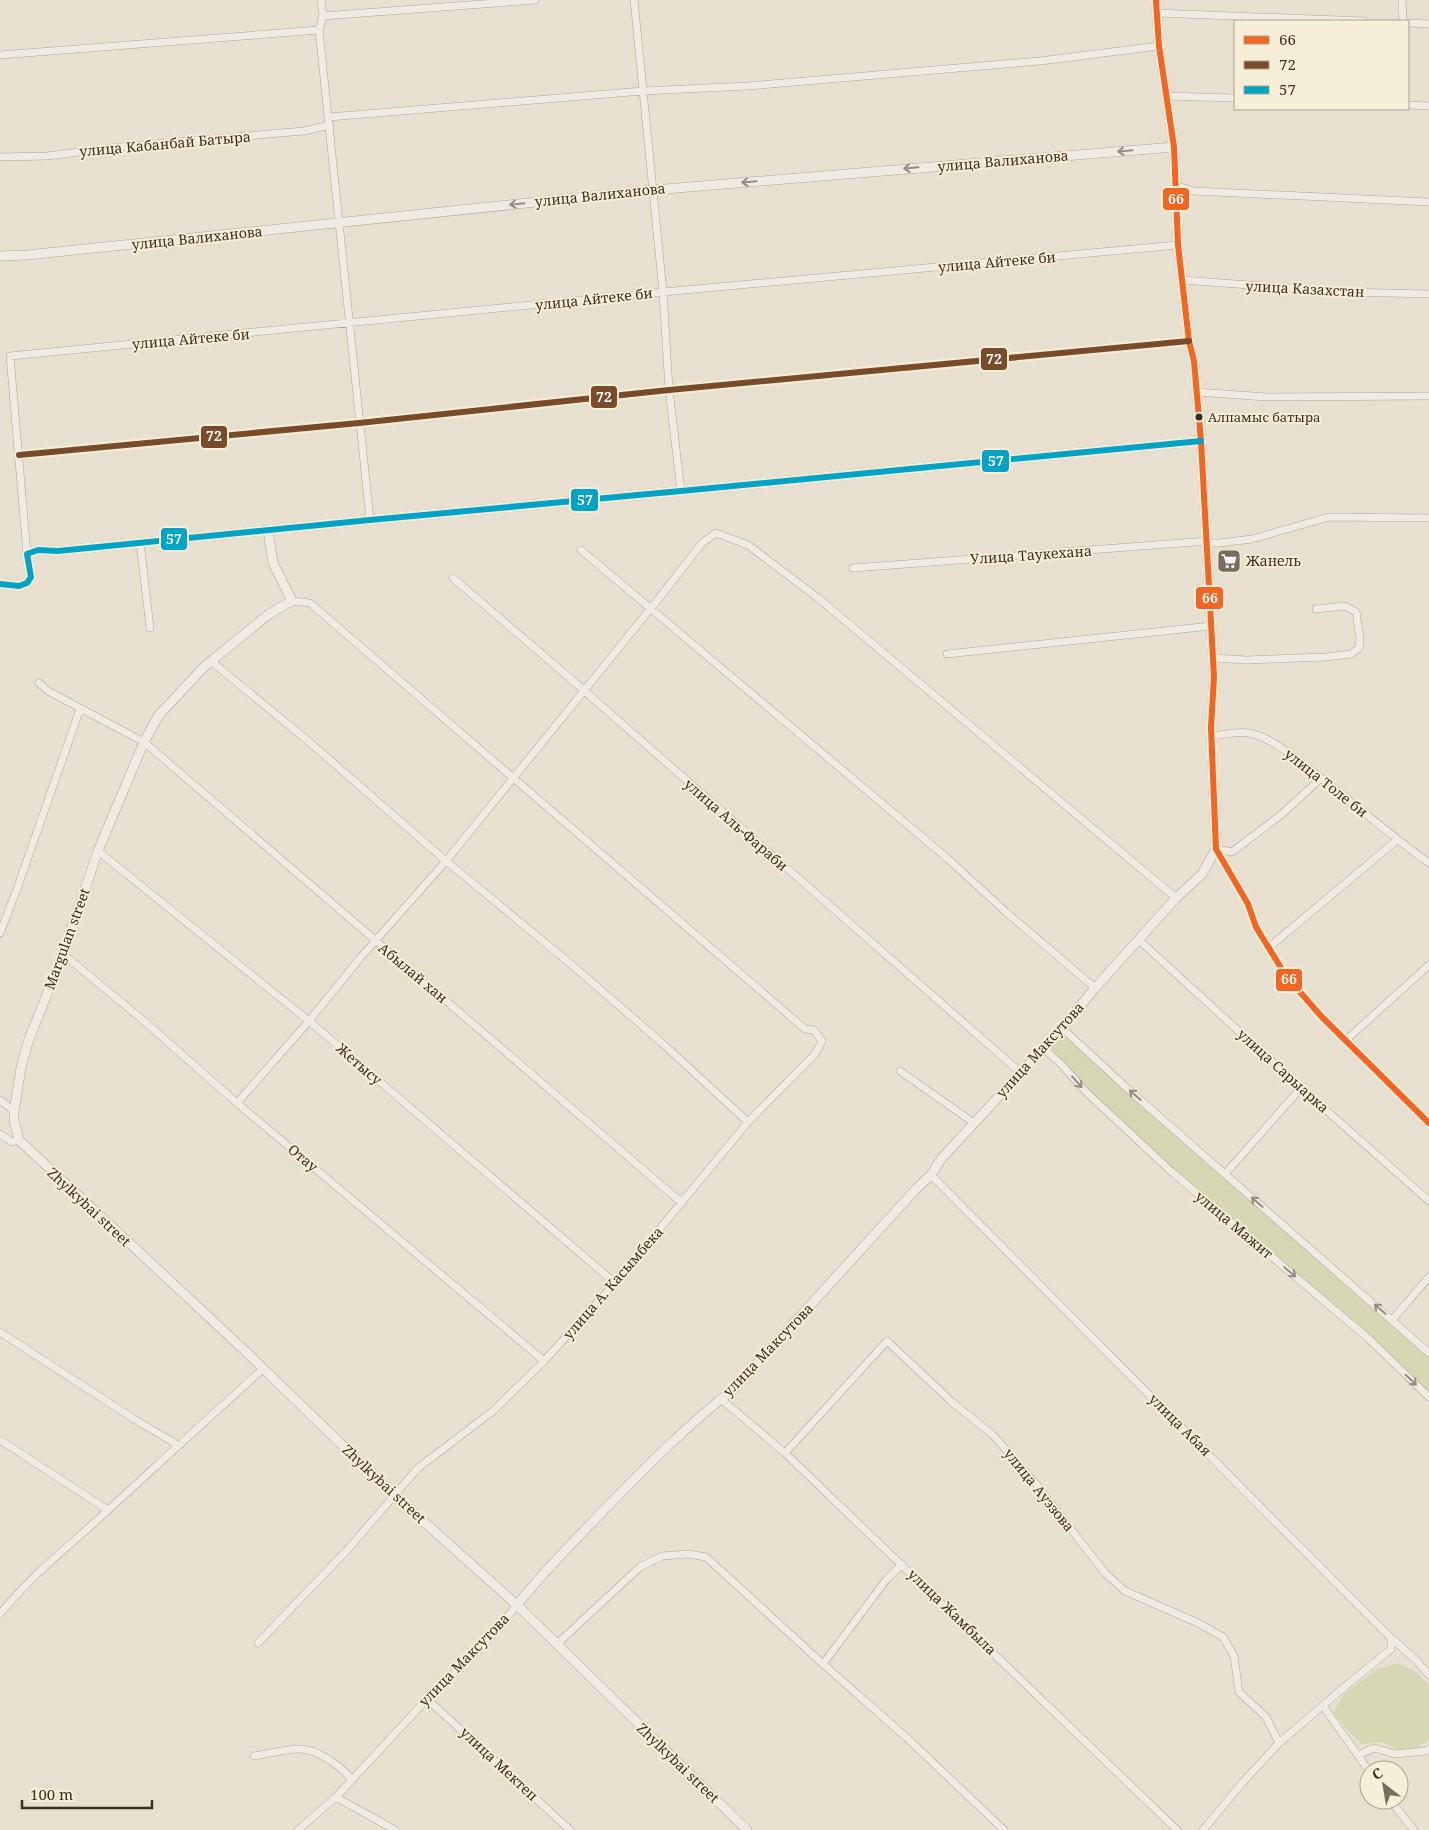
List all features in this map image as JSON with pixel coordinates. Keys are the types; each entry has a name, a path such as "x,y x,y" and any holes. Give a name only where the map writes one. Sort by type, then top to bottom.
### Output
{"street":[{"path":"320,0 324,16 319,30 370,520"},
{"path":"324,16 535,0"},
{"path":"634,0 662,292 669,390 681,492"},
{"path":"1156,0 1159,46 1174,147 1178,245 1189,341 1194,362 1201,441 1214,677 1211,736 1216,849 1248,904 1256,927 1286,976 1321,1016 1429,1122"},
{"path":"1402,0 1402,20"},
{"path":"1157,13 1338,20"},
{"path":"1409,23 1429,24"},
{"path":"0,55 319,30"},
{"path":"329,117 643,91 748,86 1040,60 1159,46"},
{"path":"1166,96 1234,98"},
{"path":"1409,105 1429,106"},
{"name":"улица Кабанбай Батыра","path":"0,157 48,156 120,147 304,131 330,125"},
{"name":"улица Валиханова","path":"0,256 27,255 652,190 1174,147"},
{"path":"1175,185 1193,191 1429,202"},
{"name":"улица Айтеке би","path":"19,455 10,356 662,292 1178,245"},
{"name":"улица Казахстан","path":"1182,280 1344,292 1429,294"},
{"path":"0,584 19,586 27,584 30,577 20,486 19,455 669,390 1189,341"},
{"path":"1197,392 1267,397 1429,396"},
{"path":"27,554 38,550 58,551 1201,441"},
{"name":"Улица Таукехана","path":"854,568 1207,542 1220,544 1252,539 1329,517 1429,518"},
{"path":"268,531 273,563 292,601 310,603 515,778"},
{"path":"237,1103 309,1021 361,957 446,861 515,778 702,543 716,534 748,545 856,629 1176,898"},
{"path":"140,542 150,628"},
{"path":"581,550 947,858 1006,912 1095,988"},
{"name":"улица Аль-Фараби","path":"453,578 1020,1072"},
{"name":"Margulan street","path":"19,1140 14,1122 14,1111 21,1068 28,1042 63,954 98,851 144,742 159,715 204,667 269,614 292,601"},
{"path":"1213,658 1246,660 1326,657 1351,654 1359,648 1360,639 1356,612 1345,606 1316,608"},
{"path":"947,654 1211,626"},
{"path":"212,662 307,740 446,861 572,965 662,1043 748,1122"},
{"name":"Абылай хан","path":"39,683 48,691 80,709 144,742 682,1203"},
{"path":"0,933 17,890 80,709"},
{"name":"улица Толе би","path":"1211,736 1247,732 1267,739 1285,750 1397,840 1429,863"},
{"name":"улица А. Касымбека","path":"258,1643 350,1548 418,1468 493,1411 544,1361 615,1283 748,1122 815,1054 822,1042 814,1030 805,1029 515,778"},
{"path":"1216,849 1232,852 1282,814 1321,778"},
{"path":"1268,948 1397,840"},
{"name":"улица Максутова","path":"298,1830 336,1797 428,1699 486,1642 538,1578 647,1465 708,1408 734,1389 916,1188 931,1175 942,1158 1062,1028 1095,988 1176,898 1202,874 1216,849"},
{"name":"Жетысу","path":"98,851 309,1021 615,1283"},
{"name":"улица Сарыарка","path":"1138,940 1429,1201"},
{"name":"Отау","path":"63,954 544,1361"},
{"path":"1346,1040 1429,964"},
{"path":"1062,1028 1429,1353"},
{"name":"улица Мажит","path":"1043,1048 1061,1064 1087,1093 1173,1173 1370,1339 1429,1397"},
{"path":"900,1071 974,1123"},
{"path":"1225,1174 1301,1088"},
{"path":"0,1100 14,1111"},
{"path":"0,1134 12,1142 19,1140"},
{"name":"Zhylkybai street","path":"19,1140 263,1368 395,1496 517,1605 747,1830"},
{"name":"улица Абая","path":"931,1175 1429,1675"},
{"path":"1392,1320 1429,1277"},
{"path":"0,1332 134,1419 178,1445"},
{"name":"улица Ауэзова","path":"785,1453 887,1341 952,1402 993,1435 1035,1483 1105,1573 1125,1591 1198,1623 1223,1637 1234,1656 1239,1692 1266,1717 1279,1743"},
{"path":"0,1614 46,1564 263,1368"},
{"name":"улица Жамбыла","path":"721,1399 785,1453 1177,1830"},
{"path":"0,1440 108,1510"},
{"path":"557,1644 640,1567 662,1556 689,1554 706,1557 906,1737 1004,1830"},
{"path":"823,1664 886,1580 902,1564"},
{"path":"1203,1830 1279,1743 1391,1650 1391,1638"},
{"name":"улица Мектеп","path":"428,1699 570,1830"},
{"path":"1323,1706 1361,1760"},
{"path":"1358,1755 1374,1748 1395,1754 1426,1751 1429,1749"},
{"path":"254,1756 302,1749 324,1756 346,1772 351,1779"},
{"path":"336,1797 395,1830"},
{"path":"1398,1810 1414,1830"}],"green space":[{"path":"1059,1027 1429,1352 1429,1400 1369,1340 1174,1172 1087,1092 1045,1041"},
{"path":"1398,1663 1416,1672 1429,1685 1429,1740 1417,1748 1401,1750 1379,1742 1362,1744 1333,1713 1344,1694 1377,1669"}],"transit line":[{"name":"66","path":"1156,0 1159,46 1174,147 1178,245 1189,341 1194,361 1201,441 1214,677 1211,727 1216,849 1248,904 1256,927 1286,976 1321,1016 1429,1123"},
{"name":"72","path":"19,455 359,423 669,390 1189,341"},
{"name":"57","path":"0,584 19,586 27,583 31,577 27,554 38,550 58,551 1201,441"}],"place":[{"name":"Алпамыс батыра","path":"1199,417"},
{"name":"Жанель","path":"1229,561"}]}
